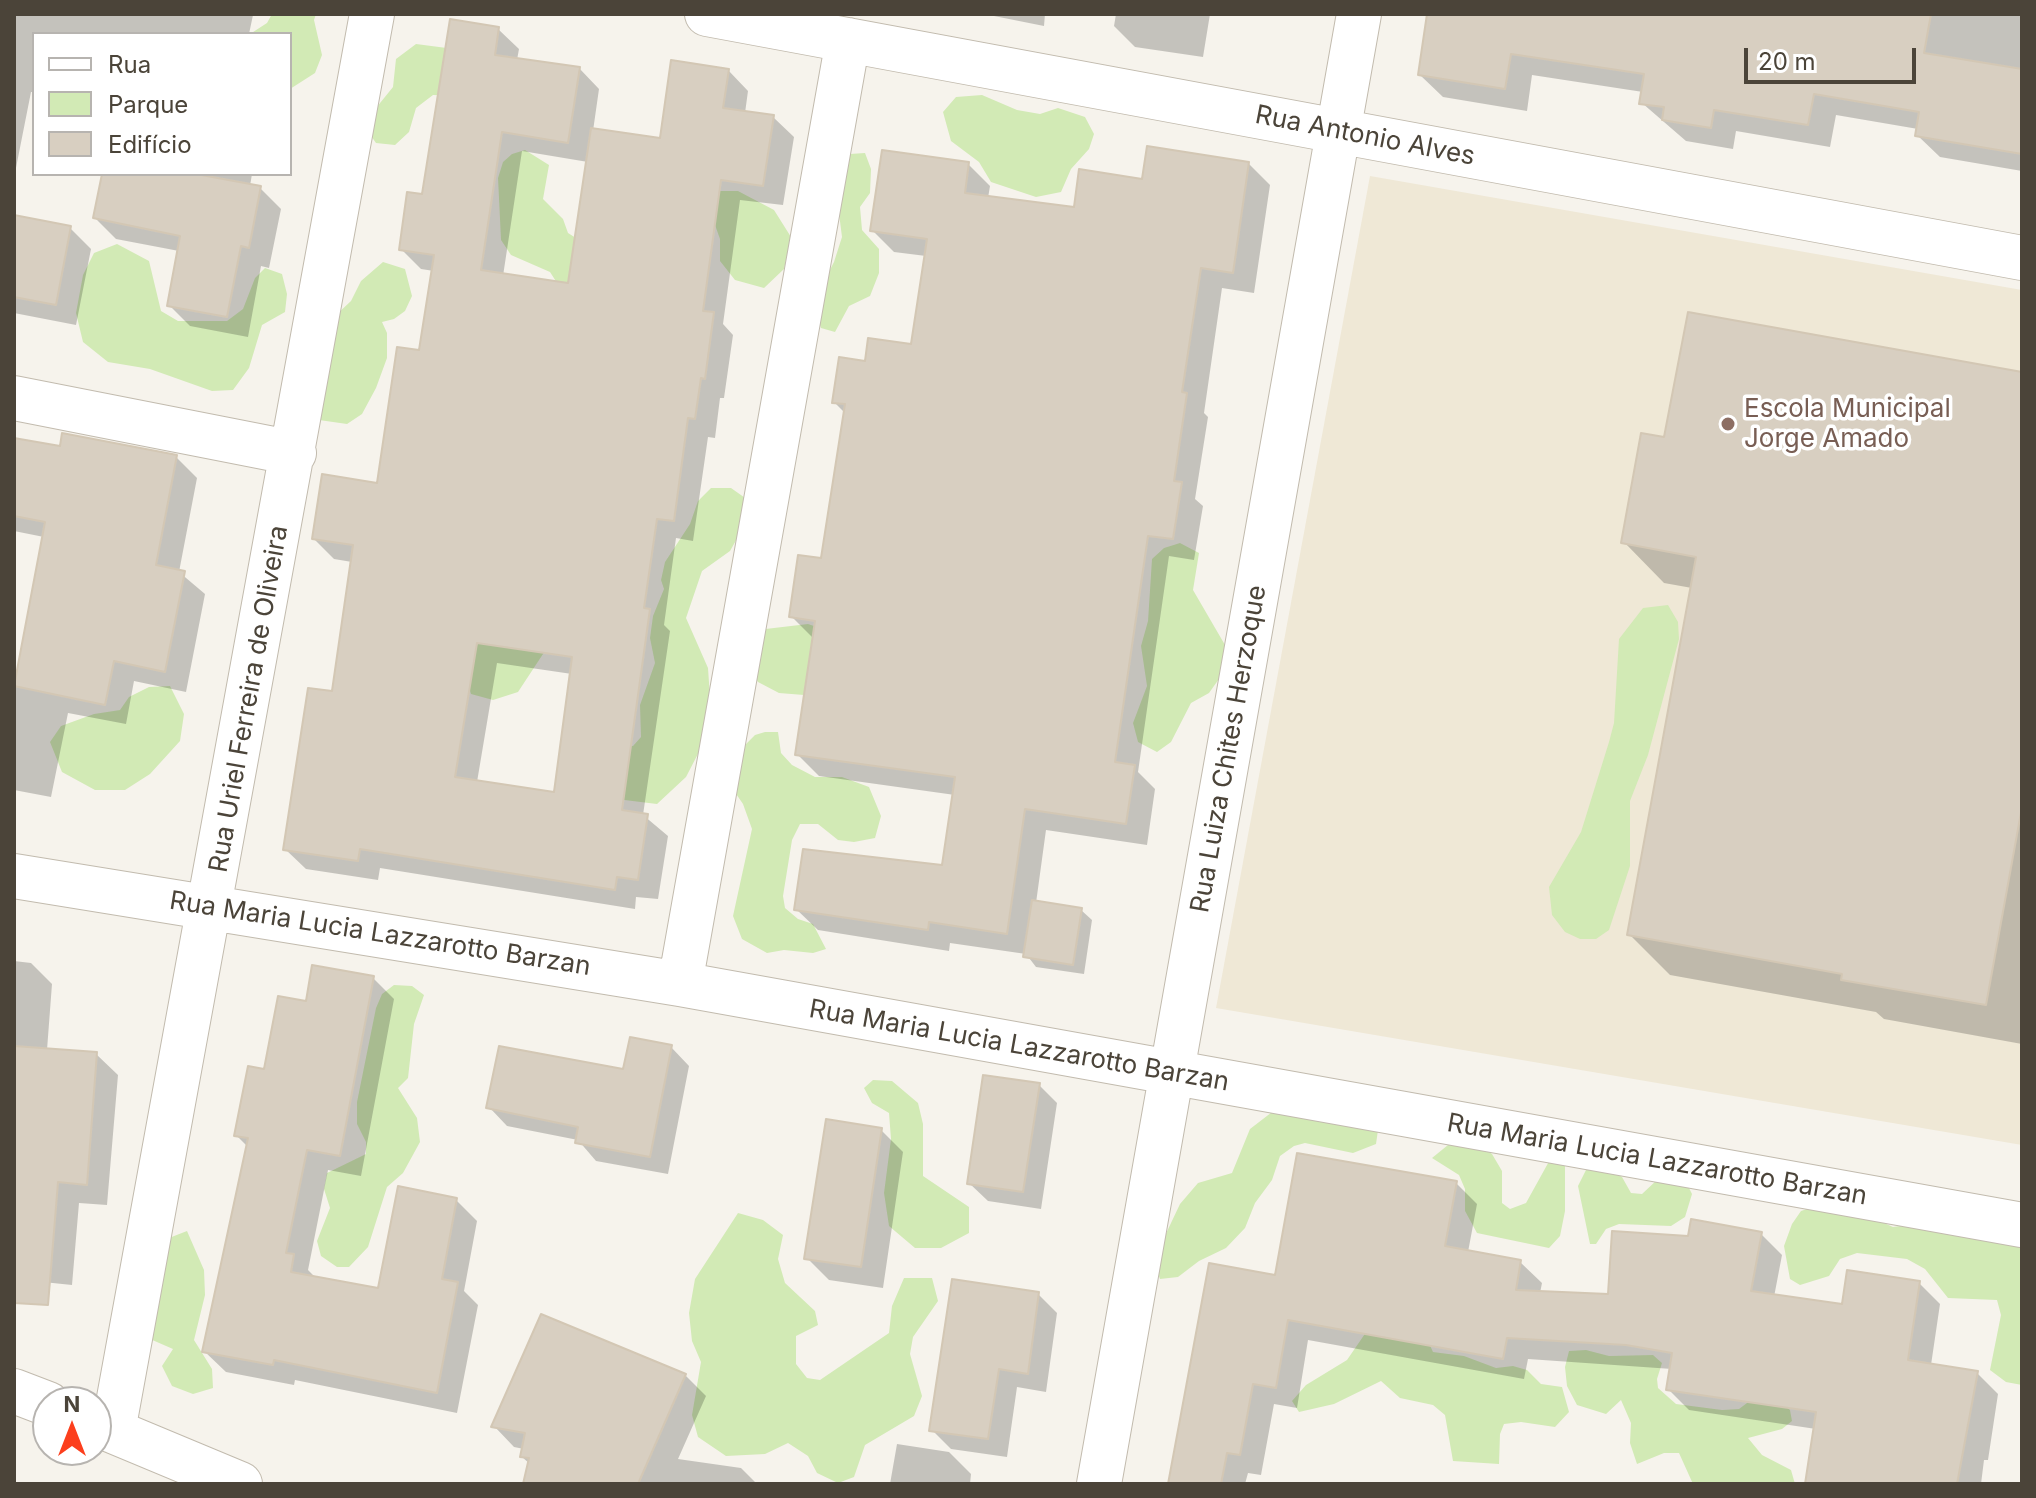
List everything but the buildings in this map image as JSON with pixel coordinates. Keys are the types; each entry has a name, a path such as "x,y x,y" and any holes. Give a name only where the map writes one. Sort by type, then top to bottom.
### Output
{"street":[{"name":"Rua Uriel Ferreira de Oliveira","path":"112,1393 211,906 372,14"},
{"name":"Rua Antonio Alves","path":"707,14 2022,258"},
{"name":"Rua Luiza Chites Herzoque","path":"1099,1484 1359,14"},
{"path":"680,984 848,40"},
{"path":"14,398 294,453"},
{"name":"Rua Maria Lucia Lazzarotto Barzan","path":"14,876 680,984 1172,1075 2022,1225"},
{"path":"112,1430 240,1484"}],"shaded area":[{"path":"1370,176 2022,290 2022,1145 1216,1008"}],"green space":[{"path":"272,14 316,14 314,20 322,55 315,73 292,88 292,32 253,32 267,23"},
{"path":"416,44 462,50 462,96 433,95 416,108 409,132 395,145 376,143 369,133 376,108 393,87 396,59"},
{"path":"982,95 1017,110 1040,114 1058,108 1085,117 1094,134 1089,149 1071,169 1061,192 1036,197 991,182 979,162 951,141 943,112 956,97"},
{"path":"525,150 549,165 543,199 563,219 568,233 587,245 617,289 559,286 550,272 511,255 501,240 498,178 503,162 512,154"},
{"path":"865,153 871,169 870,193 860,207 862,230 879,249 879,273 870,296 849,306 835,332 821,328 813,303 834,262 842,237 836,190 838,168 850,154"},
{"path":"709,191 738,191 774,210 791,237 784,269 764,288 735,280 720,261 720,239 715,225 695,212"},
{"path":"117,244 149,261 161,311 178,321 227,321 243,309 255,278 265,268 282,274 287,294 285,312 262,325 249,368 233,390 212,391 150,369 108,362 83,342 76,313 83,275 94,253"},
{"path":"383,262 405,269 412,296 405,311 394,319 382,322 387,333 387,358 376,388 362,414 347,424 319,420 335,316 351,301 361,281"},
{"path":"711,488 731,488 748,500 747,521 730,551 702,571 686,618 708,668 711,712 701,748 686,777 657,804 616,799 608,748 633,746 641,737 640,705 655,663 650,638 653,616 664,589 661,580 665,562 690,524 698,501"},
{"path":"1180,543 1199,553 1193,590 1225,645 1226,669 1209,693 1191,703 1171,742 1157,752 1138,742 1133,723 1147,686 1141,646 1148,621 1152,559 1164,548"},
{"path":"1668,605 1678,622 1679,639 1648,755 1630,801 1630,866 1609,930 1596,939 1580,939 1565,932 1552,915 1549,887 1581,832 1609,742 1614,723 1619,639 1643,608"},
{"path":"808,624 826,630 804,695 779,693 758,682 746,665 757,630"},
{"path":"486,629 545,651 518,692 493,700 471,694 462,665"},
{"path":"170,686 184,714 180,741 150,774 125,790 95,790 62,772 50,742 61,726 94,714 120,710 129,697 149,687"},
{"path":"778,732 781,753 792,765 815,777 842,777 869,787 881,816 875,838 854,842 838,840 818,824 800,824 792,840 783,896 785,908 798,919 813,924 826,949 813,953 784,950 767,953 742,939 733,916 752,829 743,804 728,782 740,750 755,735"},
{"path":"394,985 412,986 424,995 414,1024 408,1078 398,1088 417,1118 420,1142 403,1173 387,1187 368,1247 349,1267 337,1267 321,1256 317,1241 330,1208 324,1189 327,1173 366,1154 366,1142 357,1124 357,1102 376,1008 382,994"},
{"path":"873,1080 892,1081 918,1103 923,1124 923,1176 969,1207 969,1233 941,1248 915,1248 889,1226 884,1193 891,1139 889,1113 872,1103 864,1088"},
{"path":"1276,1109 1378,1130 1376,1144 1353,1153 1305,1143 1294,1146 1280,1156 1272,1180 1255,1203 1245,1228 1226,1248 1199,1261 1178,1277 1160,1279 1153,1261 1180,1204 1198,1183 1232,1173 1250,1129"},
{"path":"1462,1142 1479,1144 1492,1154 1502,1171 1502,1203 1510,1209 1526,1203 1552,1156 1565,1161 1565,1211 1560,1236 1549,1248 1477,1233 1465,1211 1465,1189 1459,1175 1432,1158 1448,1145"},
{"path":"1606,1168 1622,1177 1631,1193 1642,1194 1658,1179 1684,1178 1692,1194 1685,1217 1671,1226 1619,1224 1606,1229 1596,1244 1590,1244 1578,1186 1586,1170"},
{"path":"1822,1204 1850,1208 1893,1227 1939,1221 2022,1240 2022,1385 2006,1382 1990,1370 2001,1315 1997,1300 1948,1298 1925,1269 1907,1259 1857,1253 1840,1259 1829,1276 1800,1285 1790,1279 1784,1246 1792,1224 1801,1211"},
{"path":"738,1213 763,1220 783,1235 778,1259 785,1283 815,1311 818,1325 796,1336 796,1364 807,1378 820,1380 889,1333 892,1306 904,1278 932,1278 938,1301 913,1337 910,1354 922,1396 914,1416 865,1445 854,1477 838,1483 817,1473 808,1456 788,1443 765,1454 726,1456 698,1437 692,1415 701,1362 692,1341 689,1313 695,1279"},
{"path":"187,1231 204,1270 205,1295 194,1340 212,1369 213,1388 193,1394 172,1386 162,1366 173,1349 150,1339 169,1238"},
{"path":"1373,1322 1428,1341 1433,1352 1464,1356 1496,1368 1513,1366 1527,1370 1541,1384 1562,1387 1569,1412 1555,1427 1521,1422 1504,1424 1500,1434 1499,1464 1453,1461 1445,1415 1433,1405 1400,1398 1381,1381 1334,1404 1299,1412 1292,1401 1306,1385 1347,1360"},
{"path":"1586,1350 1609,1356 1653,1355 1662,1363 1657,1379 1658,1388 1676,1404 1722,1410 1739,1409 1755,1397 1777,1399 1790,1410 1792,1421 1782,1429 1748,1438 1762,1455 1791,1470 1795,1484 1693,1484 1679,1453 1664,1453 1637,1464 1630,1443 1631,1423 1621,1400 1606,1414 1577,1405 1567,1386 1565,1367 1569,1351"}],"place":[{"name":"Escola Municipal Jorge Amado","path":"1728,424"}]}
